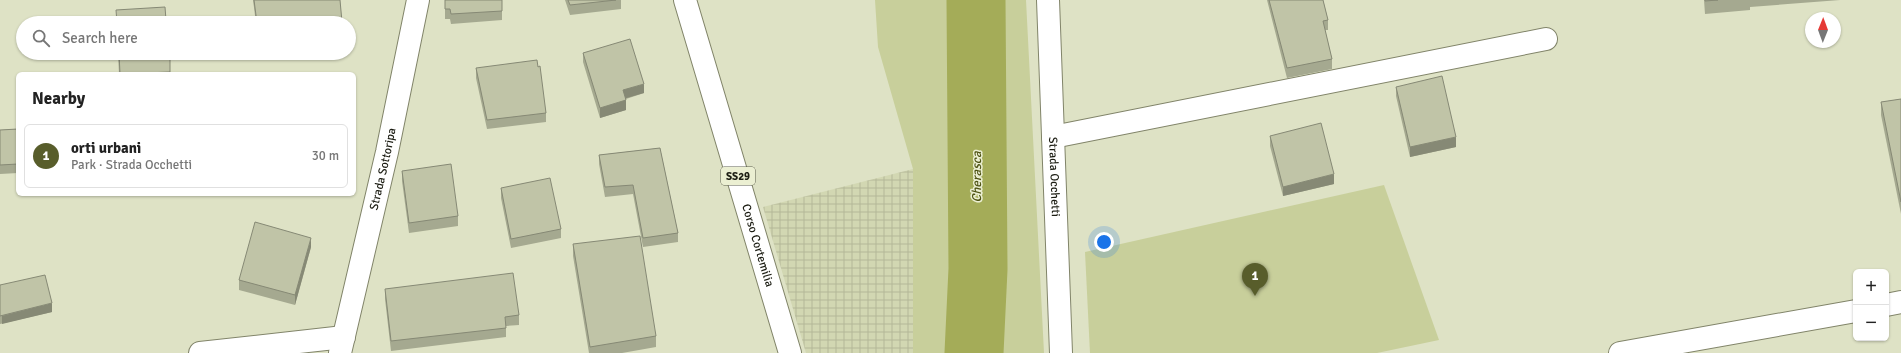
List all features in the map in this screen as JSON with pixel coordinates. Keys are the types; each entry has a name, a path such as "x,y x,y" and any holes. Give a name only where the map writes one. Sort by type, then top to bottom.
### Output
{"street":[{"name":"Strada Sottoripa","path":"200,353 342,345 387,152 418,0"},
{"name":"Corso Cortemilia","path":"685,0 790,353"},
{"name":"Strada Occhetti","path":"1048,0 1061,353"},
{"path":"1053,138 1546,38"},
{"path":"1889,304 1901,302"},
{"path":"1620,353 1853,311"}],"shaded area":[{"path":"875,0 1026,0 1044,353 913,353 913,169 878,47"},
{"path":"913,169 916,353 806,353 763,207"},
{"path":"1384,185 1439,340 1377,353 1090,353 1085,252"}],"building":[{"path":"254,0 340,0 341,16 256,16"},
{"path":"445,0 502,0 502,11 451,14 450,9 445,9"},
{"path":"568,0 616,0 570,5"},
{"path":"1269,0 1323,0 1328,20 1323,21 1332,59 1287,68"},
{"path":"165,7 166,16 116,16 116,10"},
{"path":"630,39 644,84 623,90 626,100 600,108 583,53"},
{"path":"119,60 170,60 170,72 120,72"},
{"path":"537,60 538,67 540,66 546,113 487,120 476,68"},
{"path":"1442,76 1456,137 1410,147 1396,87"},
{"path":"1901,99 1901,202 1881,102"},
{"path":"1321,123 1334,174 1283,187 1270,136"},
{"path":"16,129 16,164 0,165 0,130"},
{"path":"660,148 678,233 643,238 633,185 605,187 599,155"},
{"path":"451,164 458,216 409,223 402,171"},
{"path":"550,178 561,229 511,239 501,188"},
{"path":"255,222 311,238 295,295 239,280"},
{"path":"640,236 656,336 590,347 573,244"},
{"path":"513,273 519,315 505,317 506,328 391,341 385,289"},
{"path":"45,275 52,303 0,316 0,285"}],"waterway":[{"name":"Cherasca","path":"974,353 978,269 976,0"}],"place":[{"name":"orti urbani","path":"1255,296"}]}
